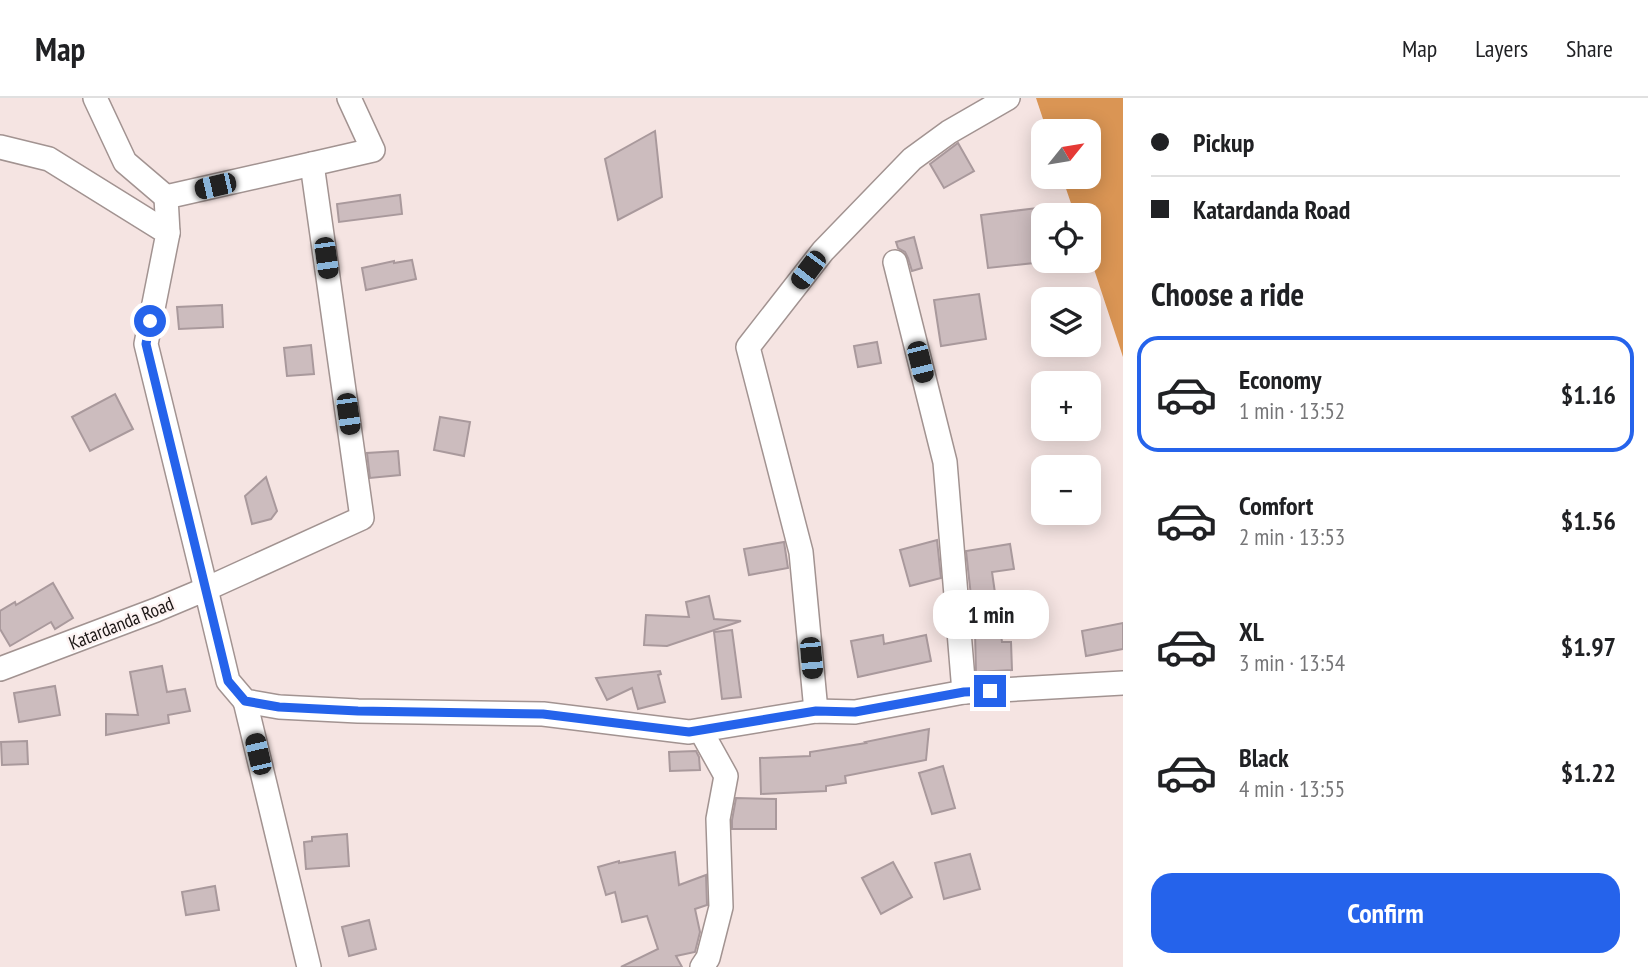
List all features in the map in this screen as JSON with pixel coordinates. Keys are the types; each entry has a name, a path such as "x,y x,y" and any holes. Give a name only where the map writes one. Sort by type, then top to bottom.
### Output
{"street":[{"path":"95,98 125,162 166,197 168,233 146,344 228,681 245,701 309,967"},
{"path":"166,197 373,150 349,98"},
{"path":"816,711 801,552 748,347 823,251 912,159 950,132 1008,98"},
{"path":"0,147 49,159 168,233"},
{"name":"Katardanda Road","path":"0,669 206,589 362,518 312,163"},
{"path":"895,262 945,462 964,692"},
{"path":"245,701 279,707 358,711 543,714 689,732 816,711 855,712 964,692 1123,683"},
{"path":"701,731 726,776 718,819 721,907 708,958 702,967"}],"shaded area":[{"path":"1036,98 1123,98 1123,357 1095,273 1101,273 1101,203 1071,203 1066,189 1101,189 1101,119 1043,119"}],"building":[{"path":"655,131 662,197 618,220 605,159"},
{"path":"958,143 974,171 944,188 930,164"},
{"path":"400,195 402,214 339,222 337,204"},
{"path":"1031,209 1031,263 988,268 981,215"},
{"path":"914,237 922,268 912,271 905,252 898,248 896,242"},
{"path":"412,260 416,279 366,290 362,268"},
{"path":"979,294 986,339 941,346 934,300"},
{"path":"222,305 223,327 179,329 177,307"},
{"path":"877,342 881,363 858,367 854,346"},
{"path":"311,345 314,374 287,376 284,348"},
{"path":"115,394 133,429 90,451 72,417"},
{"path":"440,417 470,422 464,456 434,450"},
{"path":"398,451 400,475 370,478 367,453"},
{"path":"266,477 277,511 271,519 252,524 245,496"},
{"path":"937,540 941,578 910,586 900,550"},
{"path":"784,542 788,568 749,575 744,549"},
{"path":"1010,544 1014,569 992,572 1002,642 1011,642 1012,670 976,672 975,632 966,551"},
{"path":"53,583 73,618 55,629 51,622 10,646 0,629 0,611 15,602 16,605"},
{"path":"709,596 714,619 741,621 667,646 644,645 646,615 689,617 686,602"},
{"path":"1123,623 1123,649 1086,656 1082,631"},
{"path":"732,630 741,697 722,699 714,632"},
{"path":"883,635 884,644 926,635 931,661 858,677 851,641"},
{"path":"162,666 167,692 185,689 190,711 168,715 169,723 106,735 106,714 138,715 130,672"},
{"path":"660,671 661,674 658,675 665,702 638,709 632,688 607,700 596,678"},
{"path":"55,686 60,715 19,722 14,693"},
{"path":"929,729 926,760 845,776 846,783 826,786 826,791 761,794 760,758 810,756 810,752"},
{"path":"27,741 28,764 2,765 1,742"},
{"path":"696,751 700,770 670,771 669,752"},
{"path":"943,766 955,808 932,814 919,773"},
{"path":"736,798 776,799 776,829 732,829"},
{"path":"347,834 349,866 306,869 304,842 312,841 312,837"},
{"path":"675,852 679,885 706,875 707,905 695,909 700,932 695,952 676,956 682,967 621,967 658,949 647,916 622,922 615,892 606,895 598,867"},
{"path":"970,854 980,889 944,899 935,863"},
{"path":"893,862 912,897 881,914 862,878"},
{"path":"215,886 219,910 186,915 182,892"},
{"path":"369,920 376,949 349,956 342,927"}],"route":[{"path":"150,321 146,344 228,681 245,701 279,707 358,711 543,714 689,732 816,711 855,712 964,692 990,691"}]}
